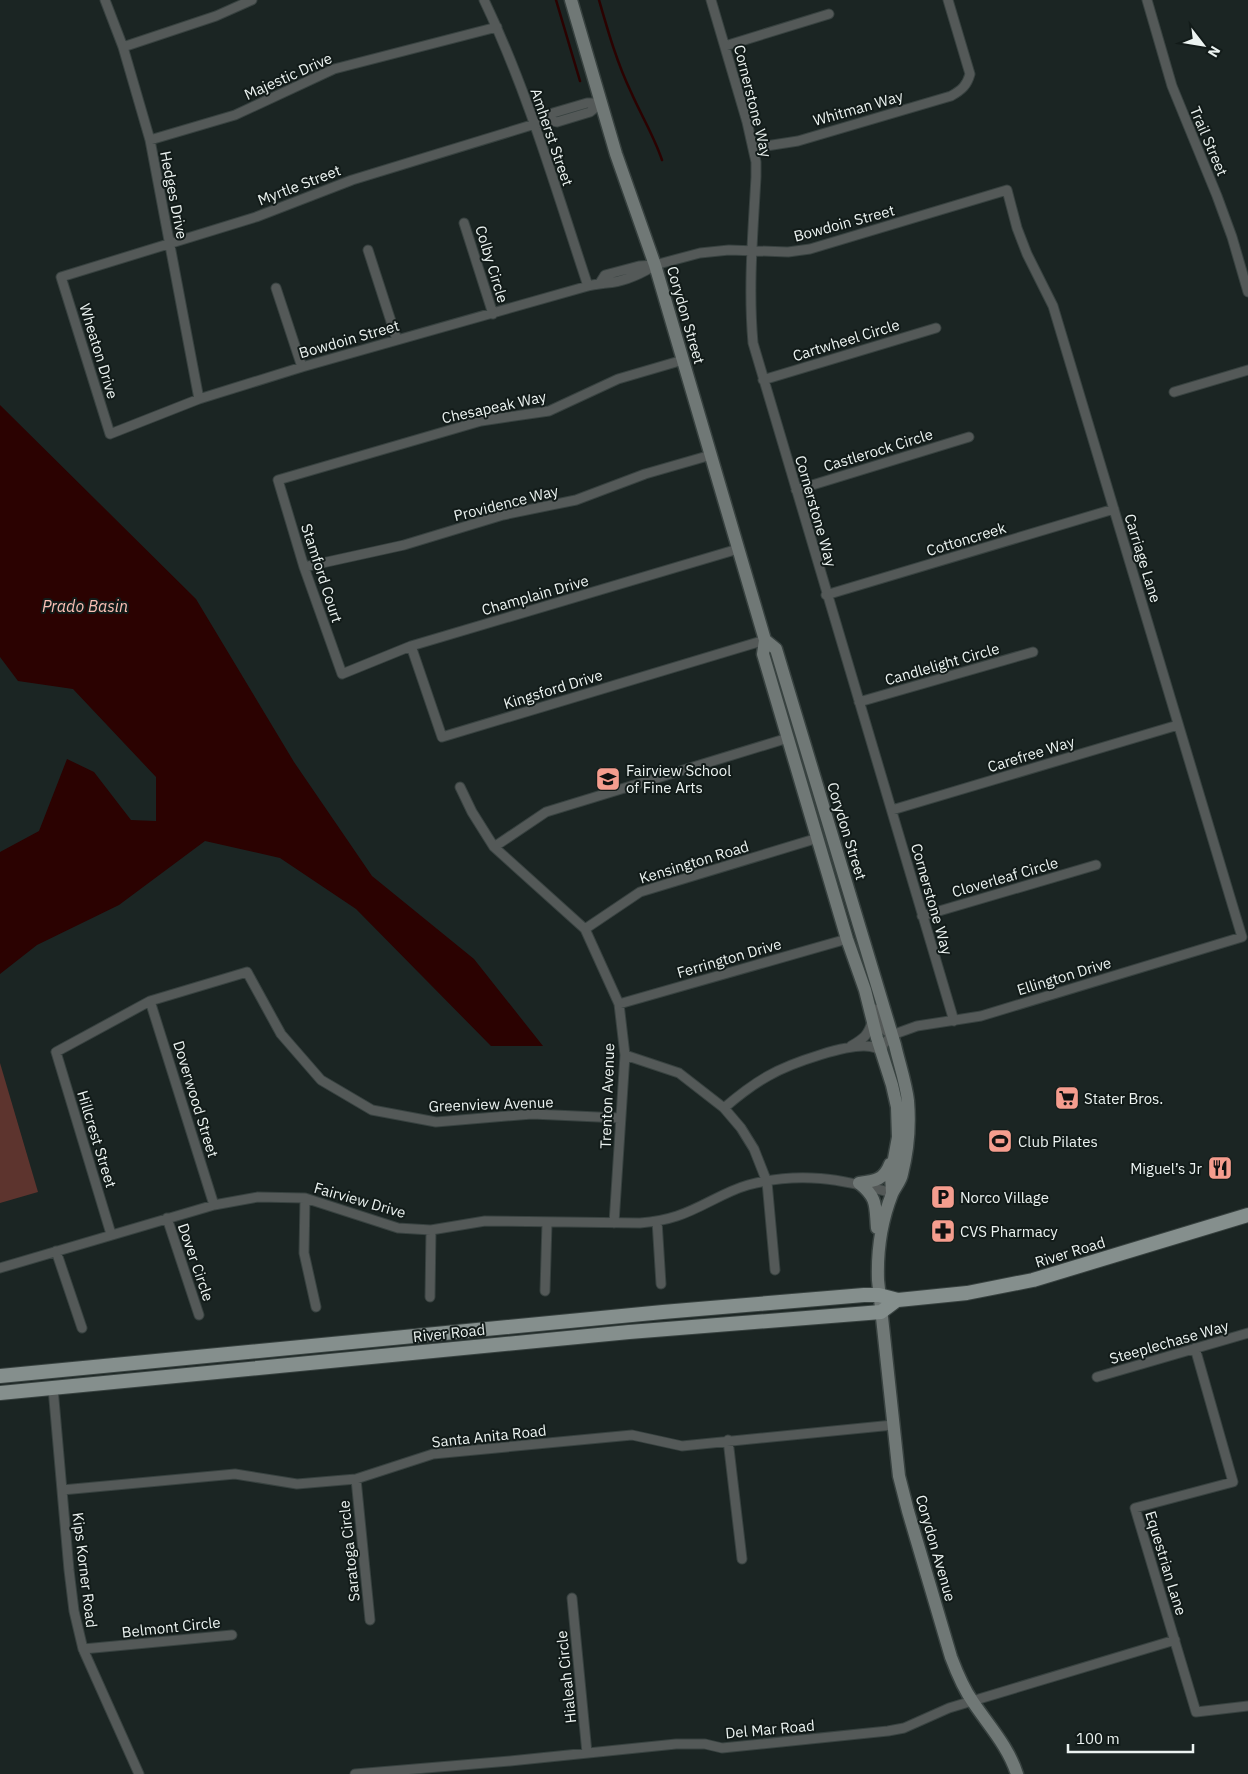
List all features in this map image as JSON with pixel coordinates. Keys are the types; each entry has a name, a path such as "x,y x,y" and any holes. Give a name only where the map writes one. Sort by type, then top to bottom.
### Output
{"main road":[{"name":"Corydon Street","path":"572,0 616,154 655,265 765,640 763,654 892,1084 897,1107 898,1137 892,1175 892,1192 878,1241 877,1261 882,1312"},
{"name":"Corydon Street","path":"765,640 776,649 892,1034 908,1100 908,1141 902,1176 892,1192"},
{"path":"859,1184 884,1176 898,1137"},
{"path":"859,1184 869,1192 875,1202 878,1241"},
{"name":"River Road","path":"0,1376 653,1313 879,1295 897,1300 967,1293 1033,1280 1248,1216"},
{"path":"882,1312 897,1300"},
{"name":"River Road","path":"0,1393 629,1332 882,1312"},
{"name":"Corydon Avenue","path":"882,1312 899,1476 910,1520 959,1678 972,1702 1003,1742 1018,1774"}],"street":[{"name":"Hedges Drive","path":"105,0 123,47 150,140 199,399"},
{"path":"123,47 216,16 252,0"},
{"name":"Amherst Street","path":"484,0 497,27 535,124 588,286"},
{"name":"Cornerstone Way","path":"711,0 753,148 756,177 750,308 752,343 954,1021"},
{"name":"Whitman Way","path":"753,148 798,140 951,96 960,91 967,84 970,74 948,0"},
{"name":"Trail Street","path":"1147,0 1172,86 1217,196 1248,292"},
{"path":"725,46 829,14"},
{"name":"Majestic Drive","path":"150,140 234,114 334,69 497,27"},
{"name":"Myrtle Street","path":"61,277 256,217 352,180 548,120 553,113 588,103 601,103"},
{"name":"Bowdoin Street","path":"110,434 199,399 302,367 600,283 605,276 639,266 655,265 700,253 729,250 788,252 810,249 1007,190"},
{"name":"Carriage Lane","path":"1007,190 1017,228 1027,254 1053,306 1242,937"},
{"name":"Colby Circle","path":"464,223 493,314"},
{"path":"368,250 397,340"},
{"name":"Wheaton Drive","path":"61,277 110,434"},
{"path":"276,288 302,367"},
{"name":"Cartwheel Circle","path":"763,380 936,328"},
{"name":"Chesapeak Way","path":"278,480 481,421 549,411 618,379 683,360"},
{"path":"1174,392 1248,370"},
{"name":"Castlerock Circle","path":"796,490 969,437"},
{"name":"Providence Way","path":"304,567 404,546 503,515 576,500 645,474 711,455"},
{"name":"Stamford Court","path":"278,480 304,567 342,674"},
{"name":"Cottoncreek","path":"826,595 1114,509"},
{"name":"Champlain Drive","path":"342,674 411,646 738,549"},
{"name":"Kingsford Drive","path":"411,646 442,737 765,640"},
{"name":"Candlelight Circle","path":"859,702 1033,652"},
{"name":"Carefree Way","path":"892,810 1178,725"},
{"path":"494,847 546,812 788,738"},
{"name":"Trenton Avenue","path":"460,787 472,812 494,847 585,928 619,1004 625,1055 614,1223"},
{"name":"Kensington Road","path":"585,928 640,892 818,838"},
{"name":"Cloverleaf Circle","path":"922,916 1096,865"},
{"name":"Ellington Drive","path":"892,1034 917,1026 981,1016 1242,937"},
{"name":"Ferrington Drive","path":"619,1004 847,939"},
{"name":"Greenview Avenue","path":"56,1052 150,1001 247,972 281,1034 321,1080 372,1110 436,1122 532,1114 620,1118"},
{"name":"Corydon Street","path":"864,990 871,995 883,1029 892,1034"},
{"name":"Doverwood Street","path":"150,1001 214,1205"},
{"path":"724,1108 746,1090 770,1075 791,1065 848,1047 867,1035 872,1020"},
{"path":"882,1053 883,1045 892,1034"},
{"path":"848,1047 871,1047 876,1048 882,1053"},
{"name":"Hillcrest Street","path":"56,1052 111,1234"},
{"path":"625,1055 679,1073 724,1108 741,1128 754,1149 767,1182 775,1270"},
{"name":"Fairview Drive","path":"0,1268 214,1205 258,1197 305,1198 398,1228 431,1230 485,1221 520,1220 640,1224 677,1216 747,1186 786,1178 828,1178 892,1192"},
{"path":"305,1198 304,1253 316,1307"},
{"name":"Dover Circle","path":"167,1218 199,1315"},
{"path":"656,1221 661,1284"},
{"path":"545,1291 547,1222"},
{"path":"430,1297 431,1230"},
{"path":"56,1252 82,1328"},
{"name":"Steeplechase Way","path":"1097,1377 1248,1333"},
{"name":"Equestrian Lane","path":"1195,1348 1233,1482 1135,1508 1196,1712 1248,1706"},
{"name":"Kips Korner Road","path":"53,1388 74,1611 83,1649 139,1774"},
{"name":"Santa Anita Road","path":"62,1490 235,1474 297,1484 356,1479 433,1454 632,1435 682,1446 893,1425"},
{"path":"728,1440 742,1559"},
{"name":"Saratoga Circle","path":"356,1479 370,1620"},
{"name":"Hialeah Circle","path":"572,1598 587,1753"},
{"name":"Belmont Circle","path":"83,1649 232,1634"},
{"name":"Del Mar Road","path":"355,1774 510,1762 676,1744 705,1744 722,1748 888,1731 904,1728 949,1708 1175,1640"}],"shaded area":[{"path":"0,1063 38,1192 0,1203"}],"water":[{"name":"Prado Basin","path":"0,405 196,599 294,762 372,876 474,959 543,1046 491,1046 356,909 280,858 205,841 119,905 37,945 0,974 0,852 39,831 67,759 94,772 131,820 156,821 156,777 73,689 18,681 0,657"}],"waterway":[{"path":"556,0 580,81"},
{"path":"599,0 621,70 662,160"}],"place":[{"name":"Fairview School of Fine Arts","path":"608,779"},
{"name":"Stater Bros.","path":"1067,1098"},
{"name":"Club Pilates","path":"1000,1141"},
{"name":"Miguel’s Jr","path":"1220,1168"},
{"name":"Norco Village","path":"943,1197"},
{"name":"CVS Pharmacy","path":"943,1231"}]}
